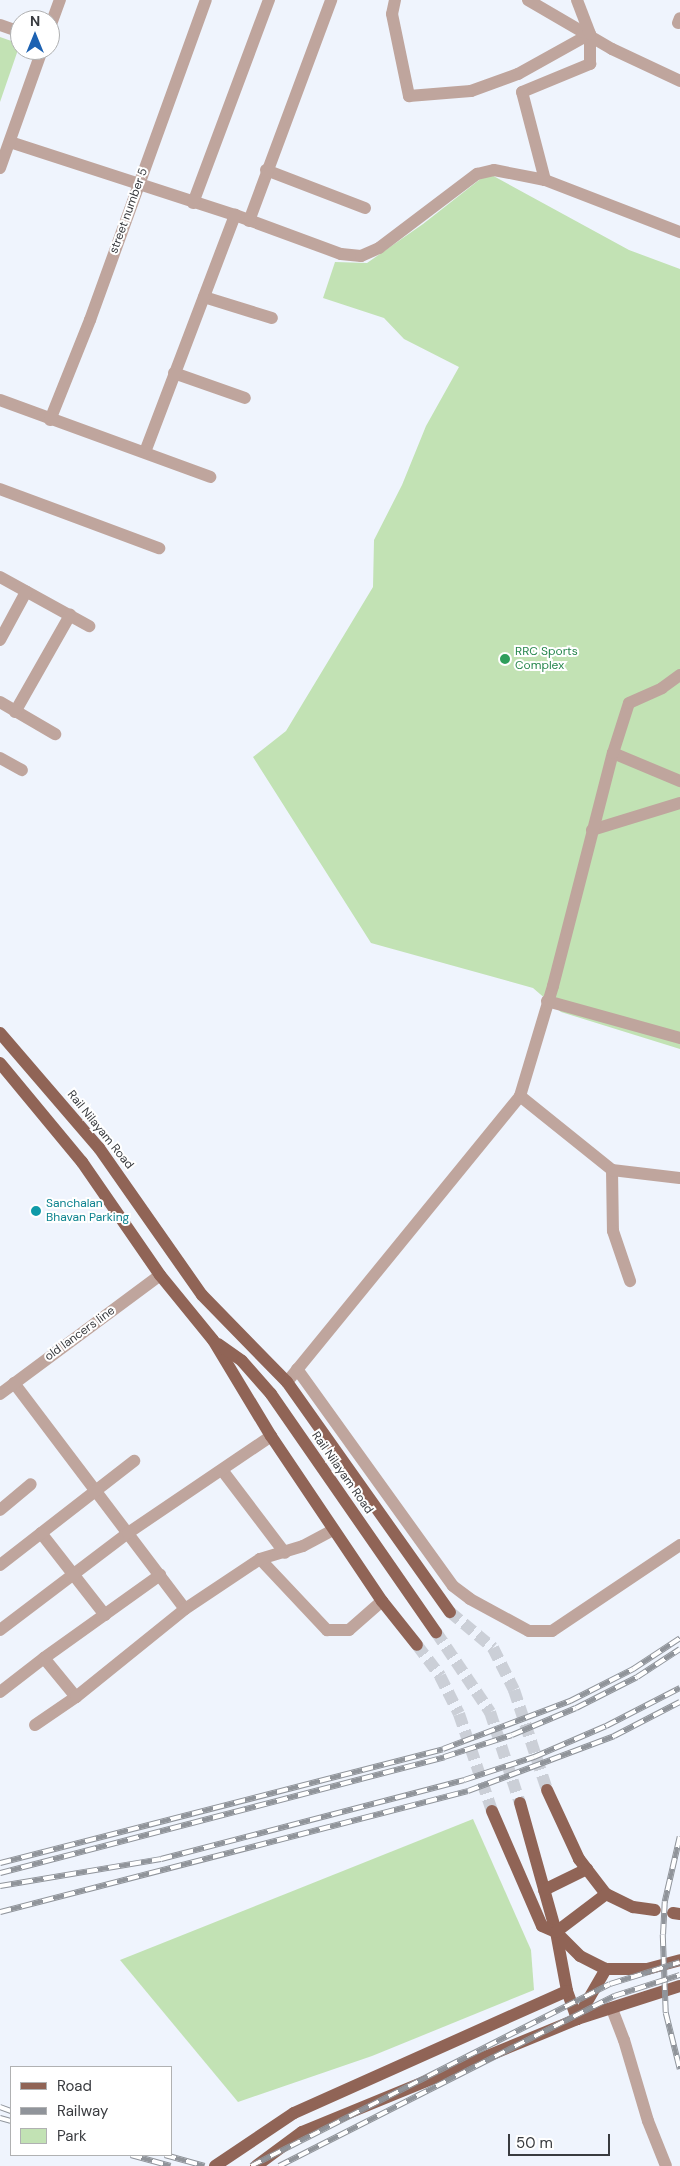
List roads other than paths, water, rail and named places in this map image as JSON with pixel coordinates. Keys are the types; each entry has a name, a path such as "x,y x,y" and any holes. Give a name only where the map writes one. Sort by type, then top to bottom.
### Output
{"main road":[{"name":"Rail Nilayam Road","path":"0,1032 99,1148 202,1295 286,1382 450,1612"},
{"name":"Rail Nilayam Road","path":"0,1063 82,1162 160,1275 213,1340 271,1436 333,1530 382,1601 416,1645"},
{"name":"Rail Nilayam Road","path":"213,1340 242,1361 270,1394 436,1632"},
{"path":"547,1790 579,1859 606,1894 633,1907 655,1910"},
{"path":"520,1803 556,1932 567,1991 577,2019"},
{"path":"492,1811 542,1926 556,1932 580,1956 606,1969 647,1969 680,1960"},
{"path":"544,1890 586,1869"},
{"path":"556,1932 606,1894"},
{"path":"577,2019 606,1969"},
{"path":"256,2166 302,2132 577,2019 680,1986"},
{"path":"215,2166 294,2113 567,1991"}],"street":[{"name":"street number 5","path":"50,420 90,320 206,0"},
{"path":"193,202 269,0"},
{"path":"249,221 266,170 331,0"},
{"path":"395,0 392,14 409,96 471,91 518,74 590,34"},
{"path":"528,0 573,28 590,34 612,49 680,81"},
{"path":"545,180 522,92 590,64 590,34 577,0"},
{"path":"0,168 39,60"},
{"path":"10,142 234,215 341,254 361,256 380,248 477,174 508,170 545,180 680,232"},
{"path":"266,170 364,208"},
{"path":"145,452 234,215"},
{"path":"204,297 272,318"},
{"path":"174,373 245,398"},
{"path":"0,400 50,420 145,452 210,477"},
{"path":"0,489 158,548"},
{"path":"0,577 89,626"},
{"path":"0,640 26,592"},
{"path":"15,712 70,615"},
{"path":"286,1382 520,1096 613,753 630,703 662,688 680,675"},
{"path":"0,702 55,734"},
{"path":"613,753 680,781"},
{"path":"0,758 22,770"},
{"path":"592,830 680,803"},
{"path":"547,1001 680,1038"},
{"path":"520,1096 612,1170 680,1178"},
{"path":"612,1170 613,1231 630,1281"},
{"name":"old lancers line","path":"0,1394 160,1275"},
{"path":"297,1369 453,1586 470,1599 528,1631 552,1631 680,1545"},
{"path":"14,1383 97,1490 185,1609"},
{"path":"0,1630 128,1533 271,1436"},
{"path":"0,1564 134,1461"},
{"path":"222,1470 285,1553"},
{"path":"0,1510 31,1484"},
{"path":"35,1725 76,1697 185,1609 260,1559 285,1553 333,1530"},
{"path":"41,1533 105,1615"},
{"path":"260,1559 327,1630 349,1630 382,1601"},
{"path":"0,1692 160,1575"},
{"path":"44,1658 76,1697"},
{"path":"612,2009 624,2040 648,2121 666,2166"}],"tunnel":[{"path":"450,1612 493,1648 514,1690 547,1790"},
{"path":"436,1632 490,1712 520,1803"},
{"path":"417,1645 440,1676 459,1714 492,1811"}],"railway":[{"path":"0,1863 443,1749 570,1701 633,1669 680,1638"},
{"path":"0,1873 444,1757 512,1735 576,1708 637,1677 680,1649"},
{"path":"0,1886 161,1859 464,1780 534,1757 606,1726 680,1688"},
{"path":"0,1912 468,1791 614,1736 680,1702"},
{"path":"680,1837 665,1902 663,1935 666,2013 680,2069"},
{"path":"251,2166 610,1984 680,1962"},
{"path":"279,2166 614,1996 680,1975"},
{"path":"0,2107 10,2111"},
{"path":"0,2118 10,2121"},
{"path":"135,2156 171,2166"},
{"path":"169,2156 205,2166"}],"place":[{"name":"RRC Sports Complex","path":"505,659"},
{"name":"Sanchalan Bhavan Parking","path":"36,1211"}]}
